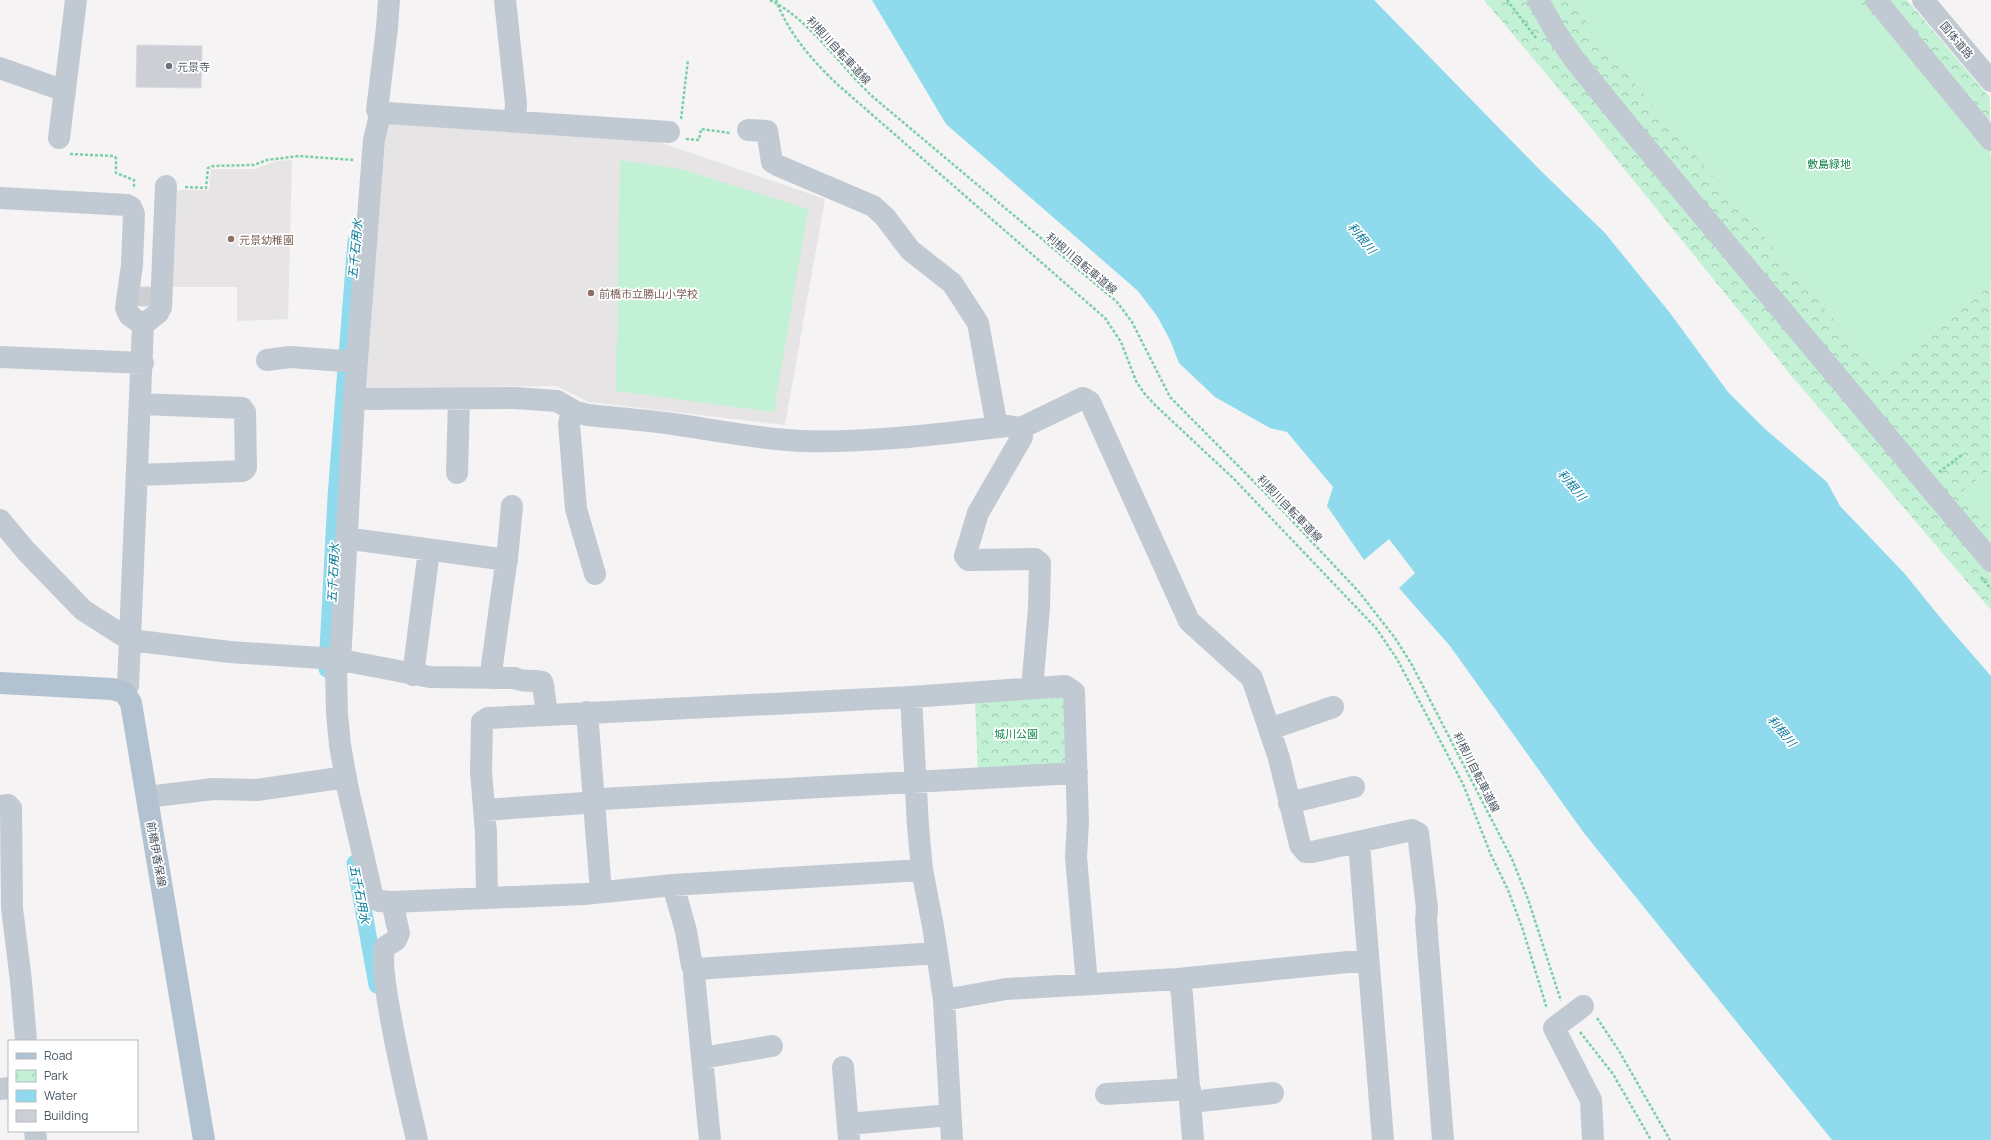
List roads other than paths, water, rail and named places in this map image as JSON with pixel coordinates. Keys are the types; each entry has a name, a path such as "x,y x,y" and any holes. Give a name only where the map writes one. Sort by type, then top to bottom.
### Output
{"main road":[{"path":"0,683 112,689 124,692"},
{"name":"前橋伊香保線","path":"124,692 131,703 134,714 204,1140"}],"street":[{"path":"59,138 76,0"},
{"path":"389,0 377,110 380,115 374,140 354,399 340,660 336,670 337,714 346,778 373,898 379,901 392,902 601,892 674,885 922,870"},
{"path":"505,0 516,104 515,121"},
{"path":"1538,0 1557,34 1588,77 1991,562"},
{"path":"1876,0 1991,140"},
{"name":"国体道路","path":"1923,0 1991,81"},
{"path":"0,68 65,91"},
{"path":"380,115 387,113 669,132"},
{"path":"748,130 767,131 772,162 873,206 885,217 910,250 952,283 978,323 997,427"},
{"path":"143,324 158,313 161,307 166,186"},
{"path":"0,198 131,207 134,214 132,265 126,308 129,315 143,324"},
{"path":"124,692 128,686 143,363 143,324"},
{"path":"0,357 143,363"},
{"path":"267,360 290,357 357,362"},
{"path":"354,399 515,398 557,401 576,412 588,416 672,424 738,434 800,441 898,438 1007,426 1021,428 1082,398 1090,402 1188,621 1252,678 1270,730 1300,846 1306,852 1312,852 1416,831 1420,838 1427,908 1426,920 1443,1140"},
{"path":"457,474 459,399"},
{"path":"138,475 243,471 246,468 245,412 242,408 141,404"},
{"path":"576,412 570,419 575,501 595,574"},
{"path":"1021,428 1022,437 978,513 965,556 968,560 1035,559 1040,563 1039,608 1032,688"},
{"path":"492,678 492,665 507,560 512,506"},
{"path":"0,520 26,551 83,610 130,640 230,652 340,660 413,675 442,678 515,678 520,680 542,682 547,714"},
{"path":"346,540 359,540 507,560"},
{"path":"413,675 429,550"},
{"path":"487,897 481,771 482,722 488,718 910,697 1065,686 1074,692 1077,773 1076,856 1087,984"},
{"path":"910,697 922,870 944,1000 952,1140"},
{"path":"1270,730 1333,707"},
{"path":"587,712 601,892"},
{"path":"484,810 584,803 593,800 1077,773"},
{"path":"147,797 213,789 257,790 346,778"},
{"path":"1290,803 1354,787"},
{"path":"0,806 8,805 11,808 12,908 21,981 26,1040"},
{"path":"1359,842 1383,1140"},
{"path":"674,885 686,931 692,966 696,969 937,953"},
{"path":"392,902 399,933 396,940 385,947 382,957 388,1000 417,1140"},
{"path":"944,1000 1006,989 1178,979 1368,960"},
{"path":"696,969 694,975 710,1140"},
{"path":"1178,979 1182,994 1193,1140"},
{"path":"1569,1017 1591,1100 1592,1140"},
{"path":"702,1058 772,1046"},
{"path":"843,1067 848,1132 950,1115"},
{"path":"1106,1094 1190,1095 1273,1093"}],"water":[{"name":"利根川","path":"872,0 1374,0 1541,171 1605,233 1670,313 1728,392 1765,429 1827,482 1840,506 1905,574 1943,621 1991,676 1991,1140 1832,1140 1584,833 1450,646 1399,588 1415,573 1389,539 1364,560 1327,506 1333,487 1287,432 1270,428 1215,397 1179,363 1170,340 1157,316 1138,291 946,124"}],"waterway":[{"name":"五千石用水","path":"327,669 336,497 356,241"},
{"name":"五千石用水","path":"355,863 377,985"}],"place":[{"name":"元景寺","path":"169,66"},
{"name":"元景幼稚園","path":"231,239"},
{"name":"前橋市立勝山小学校","path":"591,293"}],"park label":[{"name":"敷島緑地","path":"1829,163"},
{"name":"城川公園","path":"1016,733"}]}
